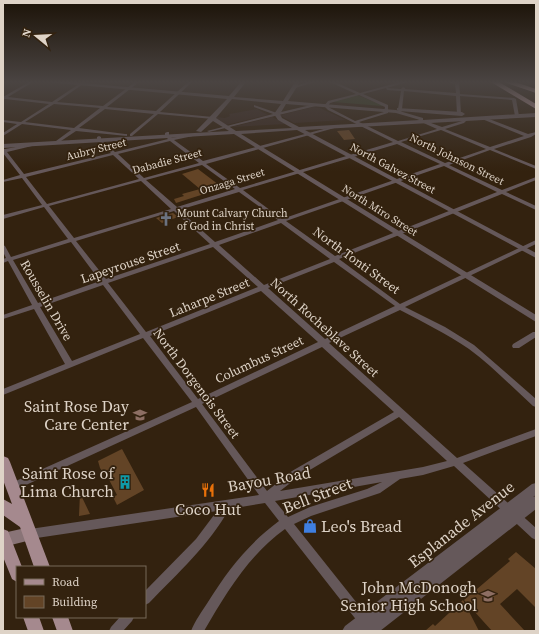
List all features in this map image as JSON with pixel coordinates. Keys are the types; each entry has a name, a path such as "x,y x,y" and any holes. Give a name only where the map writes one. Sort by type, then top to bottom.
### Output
{"main road":[{"path":"3,462 42,566"},
{"path":"3,505 27,528"},
{"name":"Bayou Road","path":"3,539 27,528"},
{"path":"3,539 16,572"},
{"path":"31,618 36,631"},
{"path":"60,618 65,631"}],"street":[{"path":"3,134 39,112"},
{"path":"3,148 60,141 99,112"},
{"path":"142,112 213,118"},
{"path":"199,131 219,112"},
{"path":"270,112 277,114"},
{"path":"99,138 193,135 230,130 287,112"},
{"name":"North Johnson Street","path":"337,112 360,125 536,208"},
{"path":"354,122 383,112"},
{"path":"394,112 423,121 536,168"},
{"path":"423,112 483,118 516,114"},
{"path":"462,112 463,116"},
{"path":"132,135 157,113"},
{"path":"3,148 125,135 168,136 199,131 296,127 415,118 536,113"},
{"name":"North Galvez Street","path":"277,114 279,118 308,134 536,256"},
{"path":"296,127 336,127 448,120 463,116"},
{"name":"Onzaga Street","path":"6,260 463,122 463,116"},
{"name":"North Miro Street","path":"213,118 230,130 536,319"},
{"path":"415,118 448,120"},
{"path":"483,118 536,138"},
{"path":"3,121 125,135"},
{"name":"Dabadie Street","path":"3,217 141,178 336,127"},
{"name":"Lapeyrouse Street","path":"3,317 282,220 447,165 536,133"},
{"name":"Aubry Street","path":"3,181 114,154 168,136"},
{"name":"North Tonti Street","path":"168,136 400,306 471,347 536,404"},
{"name":"North Rocheblave Street","path":"99,138 114,154 536,535"},
{"name":"North Dorgenois Street","path":"3,148 146,335 266,497 369,628"},
{"name":"Laharpe Street","path":"3,392 536,178"},
{"name":"Columbus Street","path":"12,486 197,403 536,242"},
{"name":"Rousselin Drive","path":"3,247 6,260 36,305 70,365"},
{"path":"516,346 536,334"},
{"path":"266,497 295,474 401,412"},
{"name":"Bayou Road","path":"27,528 226,505 399,475 456,462 536,432"},
{"name":"Bell Street","path":"197,631 240,563 255,546 286,523 301,515 378,489 399,475"},
{"name":"Esplanade Avenue","path":"350,631 369,628 512,513 536,488"},
{"name":"Esplanade Avenue","path":"512,513 536,502"},
{"path":"146,598 220,518 226,505"},
{"path":"115,631 127,618"}],"shaded area":[{"path":"243,112 262,112 268,115 226,125 216,119 217,117 225,118 230,116 229,114"},
{"path":"295,112 328,112 346,120 294,123 281,115"},
{"path":"272,117 286,124 232,127"}],"building":[{"path":"349,130 355,139 344,140 337,131"},
{"path":"198,169 223,188 176,203 174,199 184,196 182,194 200,189 182,174"},
{"name":"Mount Calvary Church of God in Christ","path":"173,213 178,217 162,223 156,218"},
{"name":"Saint Rose of Lima Church","path":"122,449 144,490 117,505 113,497 117,495 106,474 104,474 100,468 98,461"},
{"path":"80,493 90,514 79,516"},
{"name":"John McDonogh Senior High School","path":"516,552 536,569 536,608 517,589 500,604 525,631 492,631 464,600 510,561 508,559"},
{"path":"463,600 479,631 425,631 433,624 435,626"}],"place":[{"name":"Mount Calvary Church of God in Christ","path":"166,219"},
{"name":"Saint Rose Day Care Center","path":"140,415"},
{"name":"Saint Rose of Lima Church","path":"125,482"},
{"name":"Coco Hut","path":"208,490"},
{"name":"Leo's Bread","path":"310,526"},
{"name":"John McDonogh Senior High School","path":"488,596"}]}
